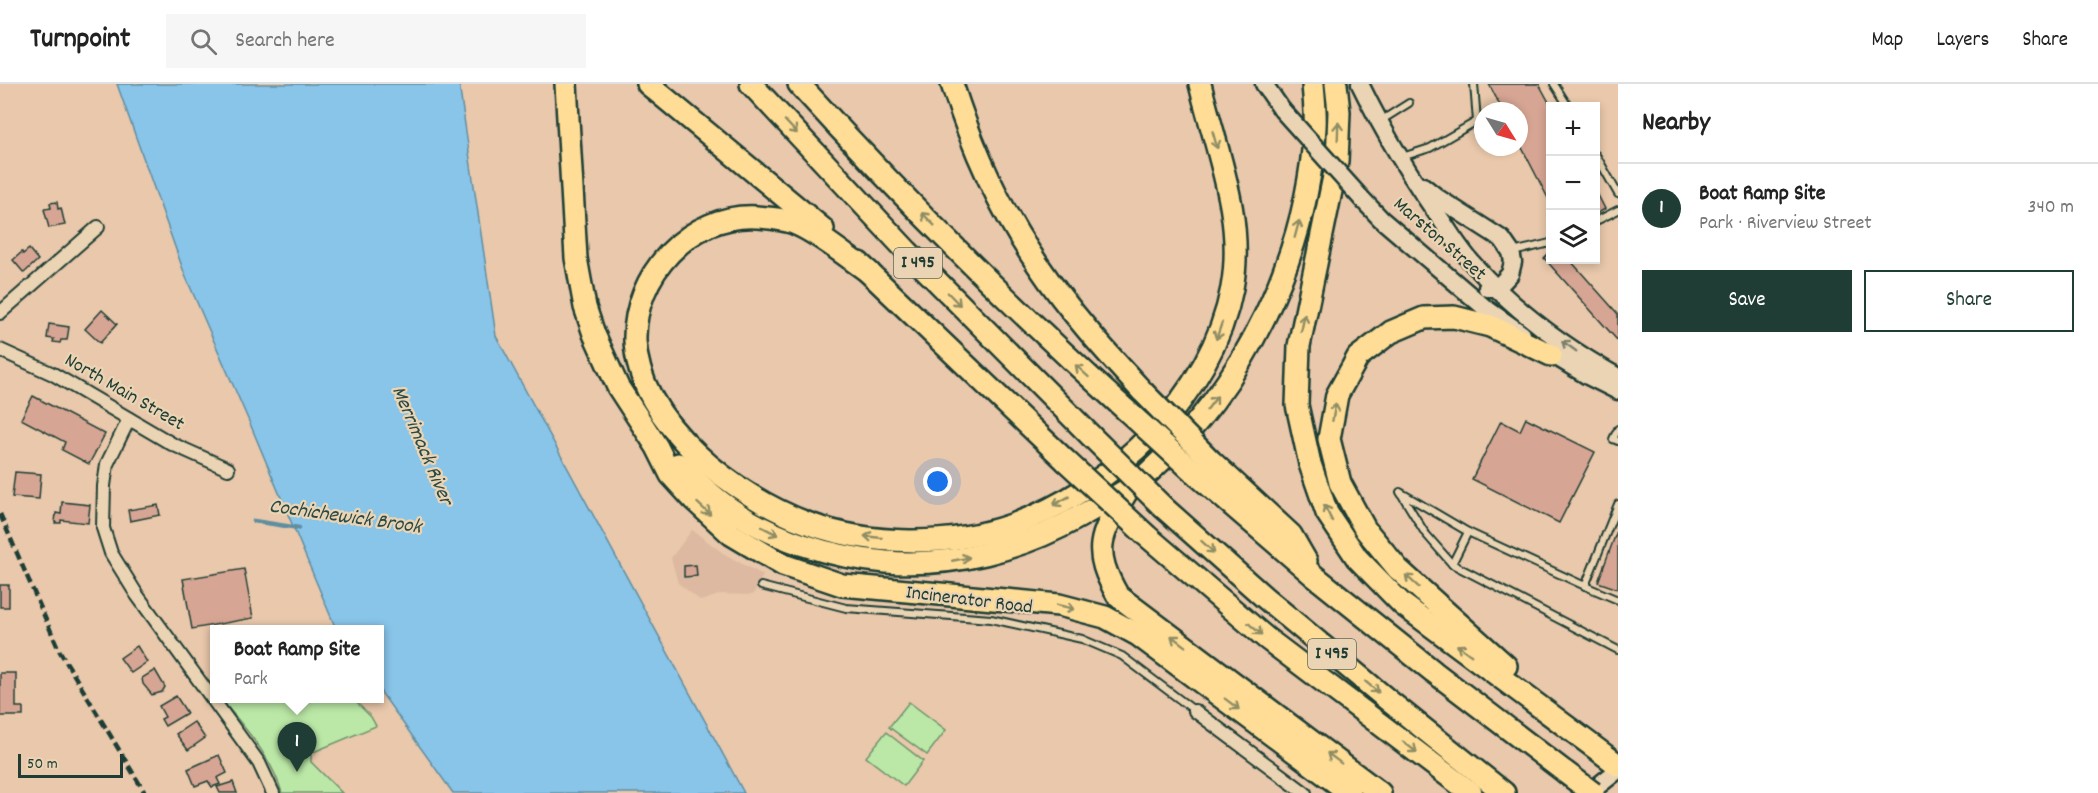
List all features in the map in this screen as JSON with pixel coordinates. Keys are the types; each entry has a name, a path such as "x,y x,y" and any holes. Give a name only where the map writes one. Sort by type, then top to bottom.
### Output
{"highway":[{"path":"566,84 576,258 585,307 594,334 618,387 657,447 671,475 731,534 783,565 842,585 1059,605 1105,617 1138,635 1350,793"},
{"path":"648,84 812,219 1147,536 1266,638 1472,793"},
{"name":"I 495","path":"751,84 907,251 1164,508 1264,597 1504,793"},
{"name":"I 495","path":"799,84 936,227 1059,349 1126,410 1204,468 1313,575 1591,793"},
{"path":"952,84 990,183 1038,265 1094,338 1143,392 1204,468"},
{"path":"869,272 796,224 770,218 745,216 719,221 696,231 676,246 656,271 640,298 636,317 635,343 639,365 646,384 663,415 699,456 750,496 807,523 842,532 903,540 957,537 1012,525 1068,498 1104,475 1132,452 1179,403 1204,366 1226,314 1236,256 1234,225 1221,159 1200,84"},
{"path":"657,447 726,506 766,530 803,544 868,560 900,563 964,559 1008,548 1060,528 1128,490 1155,467 1209,408 1229,381 1268,309 1285,267 1306,195 1315,124 1313,84"},
{"path":"1336,84 1339,112 1337,162 1299,345 1297,405 1310,464 1327,513 1357,558 1402,604 1618,765"},
{"path":"1551,355 1490,326 1454,316 1424,318 1391,332 1358,357 1337,395 1329,439 1340,483 1365,529 1398,569 1595,747"},
{"path":"1128,490 1108,523 1100,549 1106,574 1118,596 1380,793"}],"main road":[{"name":"Marston Street","path":"1264,84 1282,110 1381,219 1484,307 1551,355 1618,391"},
{"name":"Marston Street","path":"1360,84 1402,164 1473,264 1497,288 1568,346 1618,377"},
{"path":"1402,164 1438,198 1502,239 1511,252 1513,262 1510,274 1497,288 1478,288 1449,276"},
{"path":"1591,793 1618,770"}],"street":[{"path":"0,313 99,227"},
{"name":"North Main Street","path":"0,350 53,374 172,444 228,470"},
{"path":"129,419 107,464 104,486 104,528 111,553 137,595 210,696"},
{"path":"215,703 259,763 273,793"},
{"name":"Incinerator Road","path":"1196,711 1305,793"}],"lane":[{"path":"1402,164 1477,121 1474,84"},
{"path":"1554,84 1565,102"},
{"path":"1379,122 1409,103"},
{"path":"1597,156 1618,194"},
{"path":"1600,219 1618,210"},
{"path":"1511,252 1546,244"},
{"path":"1618,429 1613,439 1618,441"},
{"path":"1618,600 1468,532 1400,492 1425,533 1452,564 1618,650"},
{"path":"1585,586 1618,504"},
{"path":"1452,564 1468,532"},
{"name":"Incinerator Road","path":"761,586 846,608 991,619 1082,639 1122,656 1196,711"}],"shaded area":[{"path":"692,530 727,556 763,575 753,595 721,594 701,601 678,583 671,558"}],"green space":[{"path":"909,702 946,730 927,755 889,727"},
{"path":"224,703 357,703 371,717 376,726 311,753 311,762 342,793 282,793 271,767 248,732"},
{"path":"886,732 923,761 904,786 866,757"}],"water":[{"name":"Merrimack River","path":"117,84 459,84 496,336 744,793 453,793 384,697 384,625 334,625 185,275"}],"building":[{"path":"1489,84 1539,84 1549,102 1546,102 1546,194 1526,156 1528,102 1498,102"},
{"path":"1600,199 1605,209 1600,212"},
{"path":"57,202 58,209 61,208 65,225 49,228 44,209 51,208 50,203"},
{"path":"29,249 38,260 24,273 13,260"},
{"path":"1549,264 1574,264 1618,314 1618,341"},
{"path":"102,310 117,324 100,343 85,329"},
{"path":"49,324 69,327 67,340 61,340 60,343 47,338"},
{"path":"33,396 105,434 89,464 62,450 65,442 21,419"},
{"path":"1526,418 1595,452 1559,523 1472,479 1501,421 1520,431"},
{"path":"15,472 41,474 39,499 12,497"},
{"path":"62,502 90,505 88,523 61,520 61,523 55,523 56,513 61,514"},
{"path":"158,505 160,515 130,521 128,510"},
{"path":"1618,528 1618,589 1598,582"},
{"path":"696,565 697,576 684,577 684,566"},
{"path":"244,569 253,618 192,629 183,579"},
{"path":"0,585 9,585 9,607 0,607"},
{"path":"137,646 147,662 131,673 120,658"},
{"path":"155,670 165,687 162,692 152,695 143,684 142,678"},
{"path":"0,673 16,673 16,707 23,707 23,716 0,716"},
{"path":"176,696 187,713 165,726 161,719 165,717 159,706"},
{"path":"194,722 205,738 188,750 176,734"},
{"path":"219,755 227,773 217,778 220,784 212,787 208,781 195,786 188,769"},
{"path":"233,782 237,793 220,793 217,787"}],"waterway":[{"name":"Cochichewick Brook","path":"254,521 299,528"}],"railway":[{"path":"0,514 59,650 145,793"}],"place":[{"name":"Boat Ramp Site","path":"297,772"}]}
